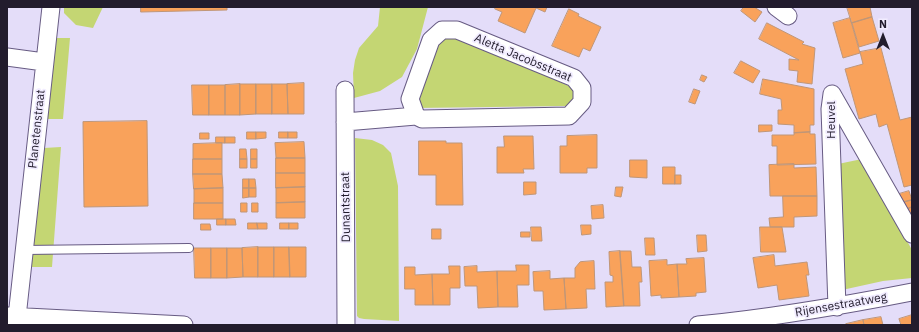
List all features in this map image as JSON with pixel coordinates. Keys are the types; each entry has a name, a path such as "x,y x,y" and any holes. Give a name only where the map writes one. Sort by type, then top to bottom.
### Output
{"street":[{"name":"Planetenstraat","path":"12,316 24,250 51,7"},
{"name":"Aletta Jacobsstraat","path":"345,122 416,116 422,119 569,116 582,102 582,88 574,78 456,30 442,30 431,40 410,98 416,116"},
{"path":"7,58 44,62"},
{"name":"Dunantstraat","path":"345,90 346,325"},
{"name":"Heuvel","path":"837,307 830,110 832,94 912,234"},
{"name":"Rijensestraatweg","path":"698,325 753,320 837,307 912,292"},
{"path":"12,316 184,325"}],"lane":[{"path":"24,250 189,248"}],"green space":[{"path":"64,7 103,7 93,28 76,25 64,13"},
{"path":"380,7 428,7 417,49 402,77 380,91 354,98 353,73 355,60 359,48 378,26"},
{"path":"457,35 569,86 578,92 576,101 567,106 415,108 436,40"},
{"path":"56,38 70,38 63,119 47,119"},
{"path":"355,138 372,140 383,145 391,153 398,186 399,321 364,319 357,316"},
{"path":"61,147 52,267 31,267 32,239 44,148"},
{"path":"862,159 912,250 912,278 883,281 842,290 838,164"}],"building":[{"path":"141,7 227,7 227,10 141,12"},
{"path":"496,7 547,7 545,12 536,8 525,33 498,21 502,12 495,9"},
{"path":"744,7 754,7 762,12 755,22 741,11"},
{"path":"847,7 870,7 872,17 852,23"},
{"path":"569,9 579,14 578,16 601,27 590,51 583,48 579,57 552,46"},
{"path":"872,17 879,41 859,47 852,23"},
{"path":"850,18 860,53 843,58 833,23"},
{"path":"767,23 804,42 802,44 815,48 812,84 797,82 798,71 789,70 789,59 799,60 759,39"},
{"path":"881,48 900,120 912,117 912,185 904,187 887,124 879,127 876,114 859,119 845,69 863,64 860,52"},
{"path":"741,61 760,71 753,83 734,73"},
{"path":"702,75 707,77 704,82 700,80"},
{"path":"763,79 814,89 814,125 810,125 810,132 794,133 794,125 778,124 778,110 782,110 781,99 760,94"},
{"path":"304,83 304,114 288,114 287,84"},
{"path":"240,84 240,115 225,115 225,85"},
{"path":"240,84 256,84 256,114 240,115"},
{"path":"256,84 272,84 272,114 256,114"},
{"path":"272,84 287,84 288,114 272,114"},
{"path":"192,85 209,85 209,115 193,115"},
{"path":"209,85 225,85 225,115 209,115"},
{"path":"694,89 700,91 695,104 689,102"},
{"path":"147,121 148,206 84,207 83,122"},
{"path":"759,125 772,125 772,131 759,132"},
{"path":"247,132 256,132 256,139 247,139"},
{"path":"256,132 266,132 266,138 256,139"},
{"path":"279,132 288,132 288,138 279,138"},
{"path":"288,132 297,132 297,138 288,138"},
{"path":"810,132 810,134 815,134 816,164 777,165 777,146 772,146 772,135 794,135 794,133"},
{"path":"200,133 209,133 209,139 200,139"},
{"path":"597,135 597,168 587,168 587,173 560,173 560,146 567,146 567,136"},
{"path":"504,136 533,136 534,169 523,169 524,173 497,173 497,147 504,147"},
{"path":"216,137 225,137 225,143 216,143"},
{"path":"225,137 235,137 235,143 225,143"},
{"path":"419,141 446,141 446,143 462,143 463,205 436,205 436,175 419,175"},
{"path":"304,142 305,158 276,158 275,143"},
{"path":"222,143 222,159 193,159 193,144"},
{"path":"240,149 246,149 247,159 240,159"},
{"path":"251,149 257,149 257,159 251,159"},
{"path":"276,158 305,158 305,173 276,173"},
{"path":"193,159 222,159 222,174 193,174"},
{"path":"240,159 247,159 247,168 240,168"},
{"path":"251,159 257,159 257,168 251,168"},
{"path":"630,160 647,160 647,178 630,177"},
{"path":"794,164 794,168 816,167 817,196 770,196 769,165"},
{"path":"663,167 675,167 675,184 663,184"},
{"path":"276,173 305,173 305,187 276,188"},
{"path":"193,174 222,174 223,188 194,189"},
{"path":"675,175 681,175 681,184 675,184"},
{"path":"243,179 249,179 249,188 243,188"},
{"path":"249,179 255,179 256,188 249,188"},
{"path":"524,182 536,182 536,194 524,195"},
{"path":"305,187 305,202 276,203 276,188"},
{"path":"616,187 623,187 621,197 615,196"},
{"path":"223,188 223,203 194,203 194,189"},
{"path":"243,188 249,188 249,197 243,198"},
{"path":"249,188 256,188 256,197 249,197"},
{"path":"909,191 912,200 904,202 899,194"},
{"path":"783,196 817,196 817,216 794,217 794,227 770,227 769,218 783,217"},
{"path":"912,200 912,207 907,209 904,202"},
{"path":"305,202 305,218 276,218 276,203"},
{"path":"194,203 223,203 223,219 194,219"},
{"path":"241,203 247,203 247,212 241,212"},
{"path":"252,203 258,203 258,212 252,212"},
{"path":"603,205 604,218 592,219 591,206"},
{"path":"912,207 912,214 911,214 907,209"},
{"path":"217,219 226,219 226,225 217,225"},
{"path":"226,219 235,219 236,225 226,225"},
{"path":"248,223 257,223 258,229 248,229"},
{"path":"257,223 267,223 267,229 258,229"},
{"path":"280,223 289,223 289,229 280,229"},
{"path":"289,223 298,223 298,229 289,229"},
{"path":"201,224 210,224 211,230 201,230"},
{"path":"581,225 591,225 591,234 582,235"},
{"path":"531,227 541,227 542,241 532,241"},
{"path":"760,227 782,227 786,252 761,252"},
{"path":"432,229 441,229 441,239 432,239"},
{"path":"521,232 530,232 530,237 521,237"},
{"path":"697,235 706,235 707,251 698,252"},
{"path":"645,238 654,238 655,255 646,255"},
{"path":"258,247 274,247 274,277 258,277"},
{"path":"258,247 258,277 243,277 242,248"},
{"path":"274,247 289,247 290,277 274,277"},
{"path":"289,247 306,247 306,277 290,277"},
{"path":"194,248 211,248 211,278 195,278"},
{"path":"211,248 227,248 227,278 211,278"},
{"path":"227,248 242,248 243,277 227,278"},
{"path":"620,251 631,251 632,267 641,267 642,282 639,282 640,306 624,306"},
{"path":"620,251 624,306 606,307 605,282 613,282 613,276 610,275 609,252"},
{"path":"774,255 775,266 807,262 809,275 806,275 809,296 779,300 777,285 758,288 753,258"},
{"path":"704,258 706,292 696,293 696,296 679,297 677,264 687,264 686,259"},
{"path":"667,260 667,265 677,264 679,297 661,298 661,295 651,296 649,261"},
{"path":"594,261 595,289 586,289 587,308 566,309 564,278 575,278 575,268 580,262"},
{"path":"516,265 529,265 529,285 517,285 518,307 498,307 497,271 516,271"},
{"path":"449,266 460,266 460,288 450,288 450,305 433,305 432,274 449,274"},
{"path":"477,266 477,272 497,271 498,307 478,308 477,286 465,286 464,267"},
{"path":"405,267 415,267 415,275 432,274 433,305 415,305 415,289 405,289"},
{"path":"550,271 550,279 564,278 566,309 544,310 543,291 534,291 533,272"},
{"path":"912,315 912,325 901,325 899,319"},
{"path":"881,317 883,325 864,325 863,320"},
{"path":"863,320 864,325 846,324"}]}
